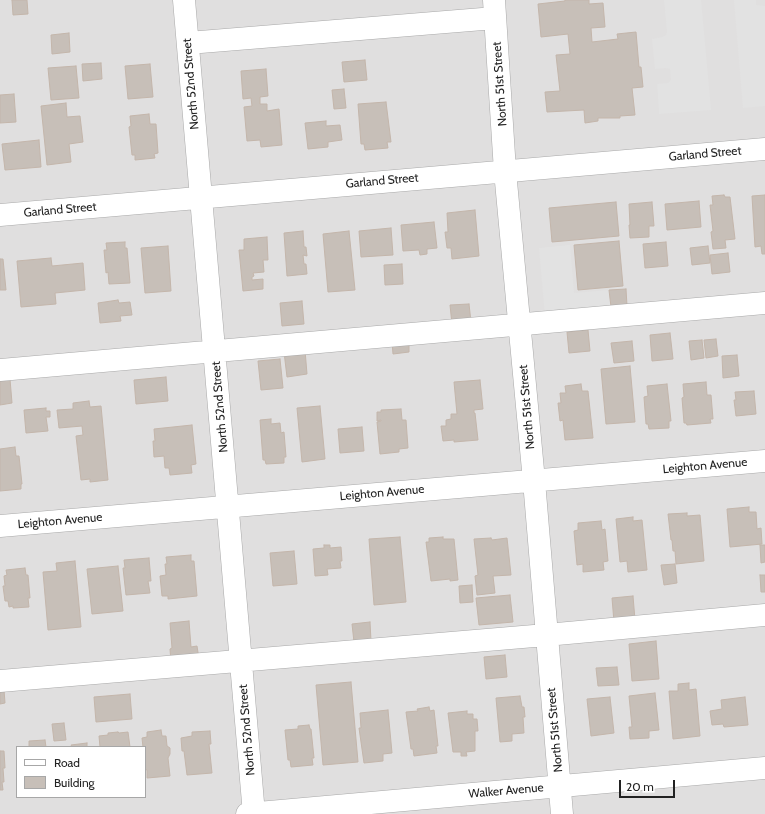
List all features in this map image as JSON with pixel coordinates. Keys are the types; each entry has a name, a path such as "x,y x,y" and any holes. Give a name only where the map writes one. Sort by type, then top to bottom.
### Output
{"street":[{"name":"North 52nd Street","path":"184,0 242,661 252,814"},
{"path":"188,43 494,9"},
{"name":"North 51st Street","path":"494,9 506,170 562,814"},
{"name":"Garland Street","path":"0,215 506,170 765,149"},
{"path":"0,370 765,303"},
{"name":"Leighton Avenue","path":"0,526 765,461"},
{"path":"0,681 765,615"},
{"name":"Walker Avenue","path":"252,814 765,768"}],"shaded area":[{"path":"0,0 765,0 765,814 0,814"},
{"path":"664,0 701,0 711,110 659,114 657,84 668,83 671,80 670,69 655,69 652,39 662,37 666,35 667,32"},
{"path":"734,0 756,0 756,5 765,6 765,106 743,108"},
{"path":"570,245 574,293 609,290 611,310 545,316 539,248"}],"building":[{"path":"12,0 27,0 28,14 13,15"},
{"path":"565,0 589,0 589,4 603,3 605,27 591,28 592,42 618,39 617,34 636,32 639,67 641,67 643,87 632,88 635,115 620,116 620,118 598,118 598,121 585,123 584,110 547,112 545,92 560,91 556,55 570,54 568,34 541,37 538,4"},
{"path":"69,33 70,52 52,54 51,35"},
{"path":"365,60 367,80 344,82 342,62"},
{"path":"101,63 102,79 83,81 82,64"},
{"path":"150,64 153,97 128,99 125,66"},
{"path":"76,66 79,98 51,100 48,68"},
{"path":"266,69 268,96 260,97 260,104 267,104 267,111 279,109 282,145 261,147 260,140 247,141 244,107 252,106 251,98 243,99 241,71"},
{"path":"344,89 346,108 334,109 332,90"},
{"path":"14,94 16,122 0,123 0,95"},
{"path":"386,102 391,142 387,142 388,148 365,150 364,144 361,144 358,104"},
{"path":"66,103 67,117 80,116 83,142 69,144 71,162 47,165 41,106"},
{"path":"149,114 150,124 156,124 158,153 154,154 155,158 135,160 135,155 132,155 129,127 131,126 130,116"},
{"path":"326,121 326,126 340,125 342,140 328,142 328,147 308,149 305,123"},
{"path":"39,140 41,167 5,170 2,144"},
{"path":"724,195 725,197 730,197 735,239 725,240 726,248 713,249 711,232 713,231 710,205 713,205 712,196"},
{"path":"765,195 765,254 762,254 761,246 755,247 752,196"},
{"path":"699,201 701,227 667,230 665,204"},
{"path":"616,202 619,236 552,242 549,208"},
{"path":"652,202 654,226 649,226 649,237 630,238 629,204"},
{"path":"475,210 479,256 452,259 451,248 447,248 445,232 448,232 447,213"},
{"path":"434,222 437,248 427,249 427,254 420,255 419,250 403,251 401,225"},
{"path":"391,228 393,255 361,257 359,231"},
{"path":"303,231 304,247 306,247 307,256 303,255 307,274 287,276 284,233"},
{"path":"349,231 355,290 328,292 323,234"},
{"path":"267,237 268,260 263,260 264,272 253,273 254,276 252,277 252,280 263,279 263,289 243,291 239,250 244,250 244,239"},
{"path":"619,241 623,286 578,290 574,245"},
{"path":"125,242 125,248 127,248 130,283 109,284 108,272 106,273 104,250 107,250 106,243"},
{"path":"666,242 668,266 645,268 643,244"},
{"path":"168,246 171,291 145,293 141,248"},
{"path":"708,246 710,263 692,265 690,248"},
{"path":"728,253 730,272 712,274 710,255"},
{"path":"51,258 52,266 83,263 85,290 55,293 56,304 21,307 17,261"},
{"path":"0,259 3,259 6,290 0,290"},
{"path":"402,264 403,284 385,285 384,265"},
{"path":"626,289 627,306 611,307 609,290"},
{"path":"118,300 119,303 130,302 132,315 120,316 121,321 100,323 98,303"},
{"path":"302,301 304,324 282,326 280,303"},
{"path":"469,304 471,322 452,324 450,305"},
{"path":"588,330 590,351 569,353 567,332"},
{"path":"670,333 673,359 652,361 650,335"},
{"path":"716,339 718,356 706,358 704,340"},
{"path":"702,340 704,358 691,360 689,341"},
{"path":"409,341 409,352 393,354 392,342"},
{"path":"632,341 634,361 614,363 611,343"},
{"path":"305,350 307,374 287,377 284,352"},
{"path":"737,355 739,376 723,378 722,356"},
{"path":"280,359 283,388 261,390 258,361"},
{"path":"630,366 635,422 606,424 601,369"},
{"path":"166,377 168,401 136,404 134,380"},
{"path":"10,379 12,403 0,405 0,380"},
{"path":"480,380 483,409 474,410 478,440 454,442 454,440 443,441 441,426 446,426 446,420 451,419 451,414 457,414 454,382"},
{"path":"706,382 707,395 711,395 713,419 710,419 711,423 687,425 684,423 682,398 684,397 683,384"},
{"path":"581,384 582,391 588,391 593,438 565,440 563,420 560,421 558,403 561,403 560,393 566,393 565,386"},
{"path":"667,384 671,421 669,421 669,428 649,429 648,424 646,424 644,397 648,396 647,386"},
{"path":"754,391 756,414 736,416 734,400 736,400 735,392"},
{"path":"89,401 90,407 101,406 108,480 90,482 90,479 81,480 76,436 83,435 82,426 59,428 57,410 73,409 73,403"},
{"path":"320,406 325,459 302,462 297,408"},
{"path":"46,408 46,411 50,411 50,417 46,417 48,431 26,433 24,410"},
{"path":"401,409 402,420 406,420 408,448 399,449 399,452 380,454 377,422 381,420 377,421 377,412 381,412 381,410"},
{"path":"271,419 271,424 280,423 281,433 284,432 286,457 284,457 284,463 266,464 265,460 263,460 260,420"},
{"path":"192,425 196,464 191,465 192,473 170,475 169,468 165,468 164,456 154,457 154,429"},
{"path":"362,427 364,451 340,453 338,429"},
{"path":"15,447 16,456 19,456 22,484 21,489 0,491 0,449"},
{"path":"749,507 749,512 756,512 757,529 761,528 762,544 730,547 727,509"},
{"path":"687,513 687,516 700,515 704,561 676,564 668,514"},
{"path":"633,517 633,521 642,520 647,570 628,572 627,561 620,562 616,519"},
{"path":"601,521 602,530 605,529 608,561 603,562 604,570 583,572 583,564 577,565 574,531 578,530 578,523"},
{"path":"400,537 406,602 374,605 369,539"},
{"path":"443,537 443,539 454,539 458,580 450,581 450,579 431,581 426,542 429,542 429,538"},
{"path":"491,538 492,540 507,538 511,575 493,576 495,593 477,595 475,576 478,575 474,539"},
{"path":"324,545 330,545 330,548 341,547 341,568 327,569 328,575 315,576 313,549 324,548"},
{"path":"760,545 765,545 765,562 761,563"},
{"path":"294,551 297,584 273,586 270,553"},
{"path":"191,555 191,561 194,561 197,596 168,599 168,596 162,596 160,576 166,575 166,557"},
{"path":"149,558 151,581 148,581 150,593 126,595 123,568 125,568 124,560"},
{"path":"75,561 81,627 48,630 43,572 57,571 56,563"},
{"path":"675,564 677,583 664,585 661,565"},
{"path":"118,566 123,611 92,614 87,569"},
{"path":"25,568 26,575 28,575 30,598 28,598 29,607 9,607 8,601 5,601 3,586 5,586 4,576 7,575 6,570"},
{"path":"760,575 765,575 765,592 761,592"},
{"path":"472,585 473,602 460,603 459,586"},
{"path":"510,595 513,622 479,625 476,598"},
{"path":"633,596 635,620 614,622 612,598"},
{"path":"189,621 191,647 197,646 199,659 171,662 170,649 172,648 170,623"},
{"path":"370,622 371,641 354,642 352,624"},
{"path":"656,641 659,679 632,681 629,644"},
{"path":"505,655 507,677 486,679 484,657"},
{"path":"617,667 619,685 598,686 596,668"},
{"path":"351,682 358,762 323,765 316,685"},
{"path":"689,683 689,690 696,689 700,736 673,739 669,691 678,691 678,684"},
{"path":"4,690 5,703 0,704 0,691"},
{"path":"655,693 659,730 649,731 649,738 630,739 629,727 632,727 629,696"},
{"path":"130,694 132,719 96,722 94,697"},
{"path":"520,696 522,707 524,707 524,733 512,734 512,741 500,742 496,698"},
{"path":"610,697 614,733 591,736 587,699"},
{"path":"745,697 748,725 724,727 723,724 712,725 710,711 722,709 721,700"},
{"path":"429,707 430,711 434,710 438,746 436,746 437,753 414,756 413,749 411,749 406,712 418,711 417,709"},
{"path":"388,710 392,753 383,754 383,761 364,763 359,728 361,728 360,713"},
{"path":"467,711 467,714 473,714 473,719 477,719 478,731 475,731 475,751 466,752 467,756 461,756 461,752 453,752 448,713"},
{"path":"64,723 66,740 54,741 52,724"},
{"path":"309,725 311,729 314,758 312,758 313,765 291,767 290,760 288,760 285,730 298,729 298,726"},
{"path":"161,730 162,736 166,736 167,746 170,748 168,758 170,776 147,778 146,746 143,746 142,738 147,737 147,732"},
{"path":"210,731 211,744 209,744 212,773 187,775 181,738 192,736 192,732"},
{"path":"128,732 130,746 100,746 99,736 108,735 108,733"},
{"path":"45,740 46,746 29,746 29,741"},
{"path":"87,743 87,746 71,745"},
{"path":"0,751 4,751 5,768 3,768 3,790 0,790"}]}
